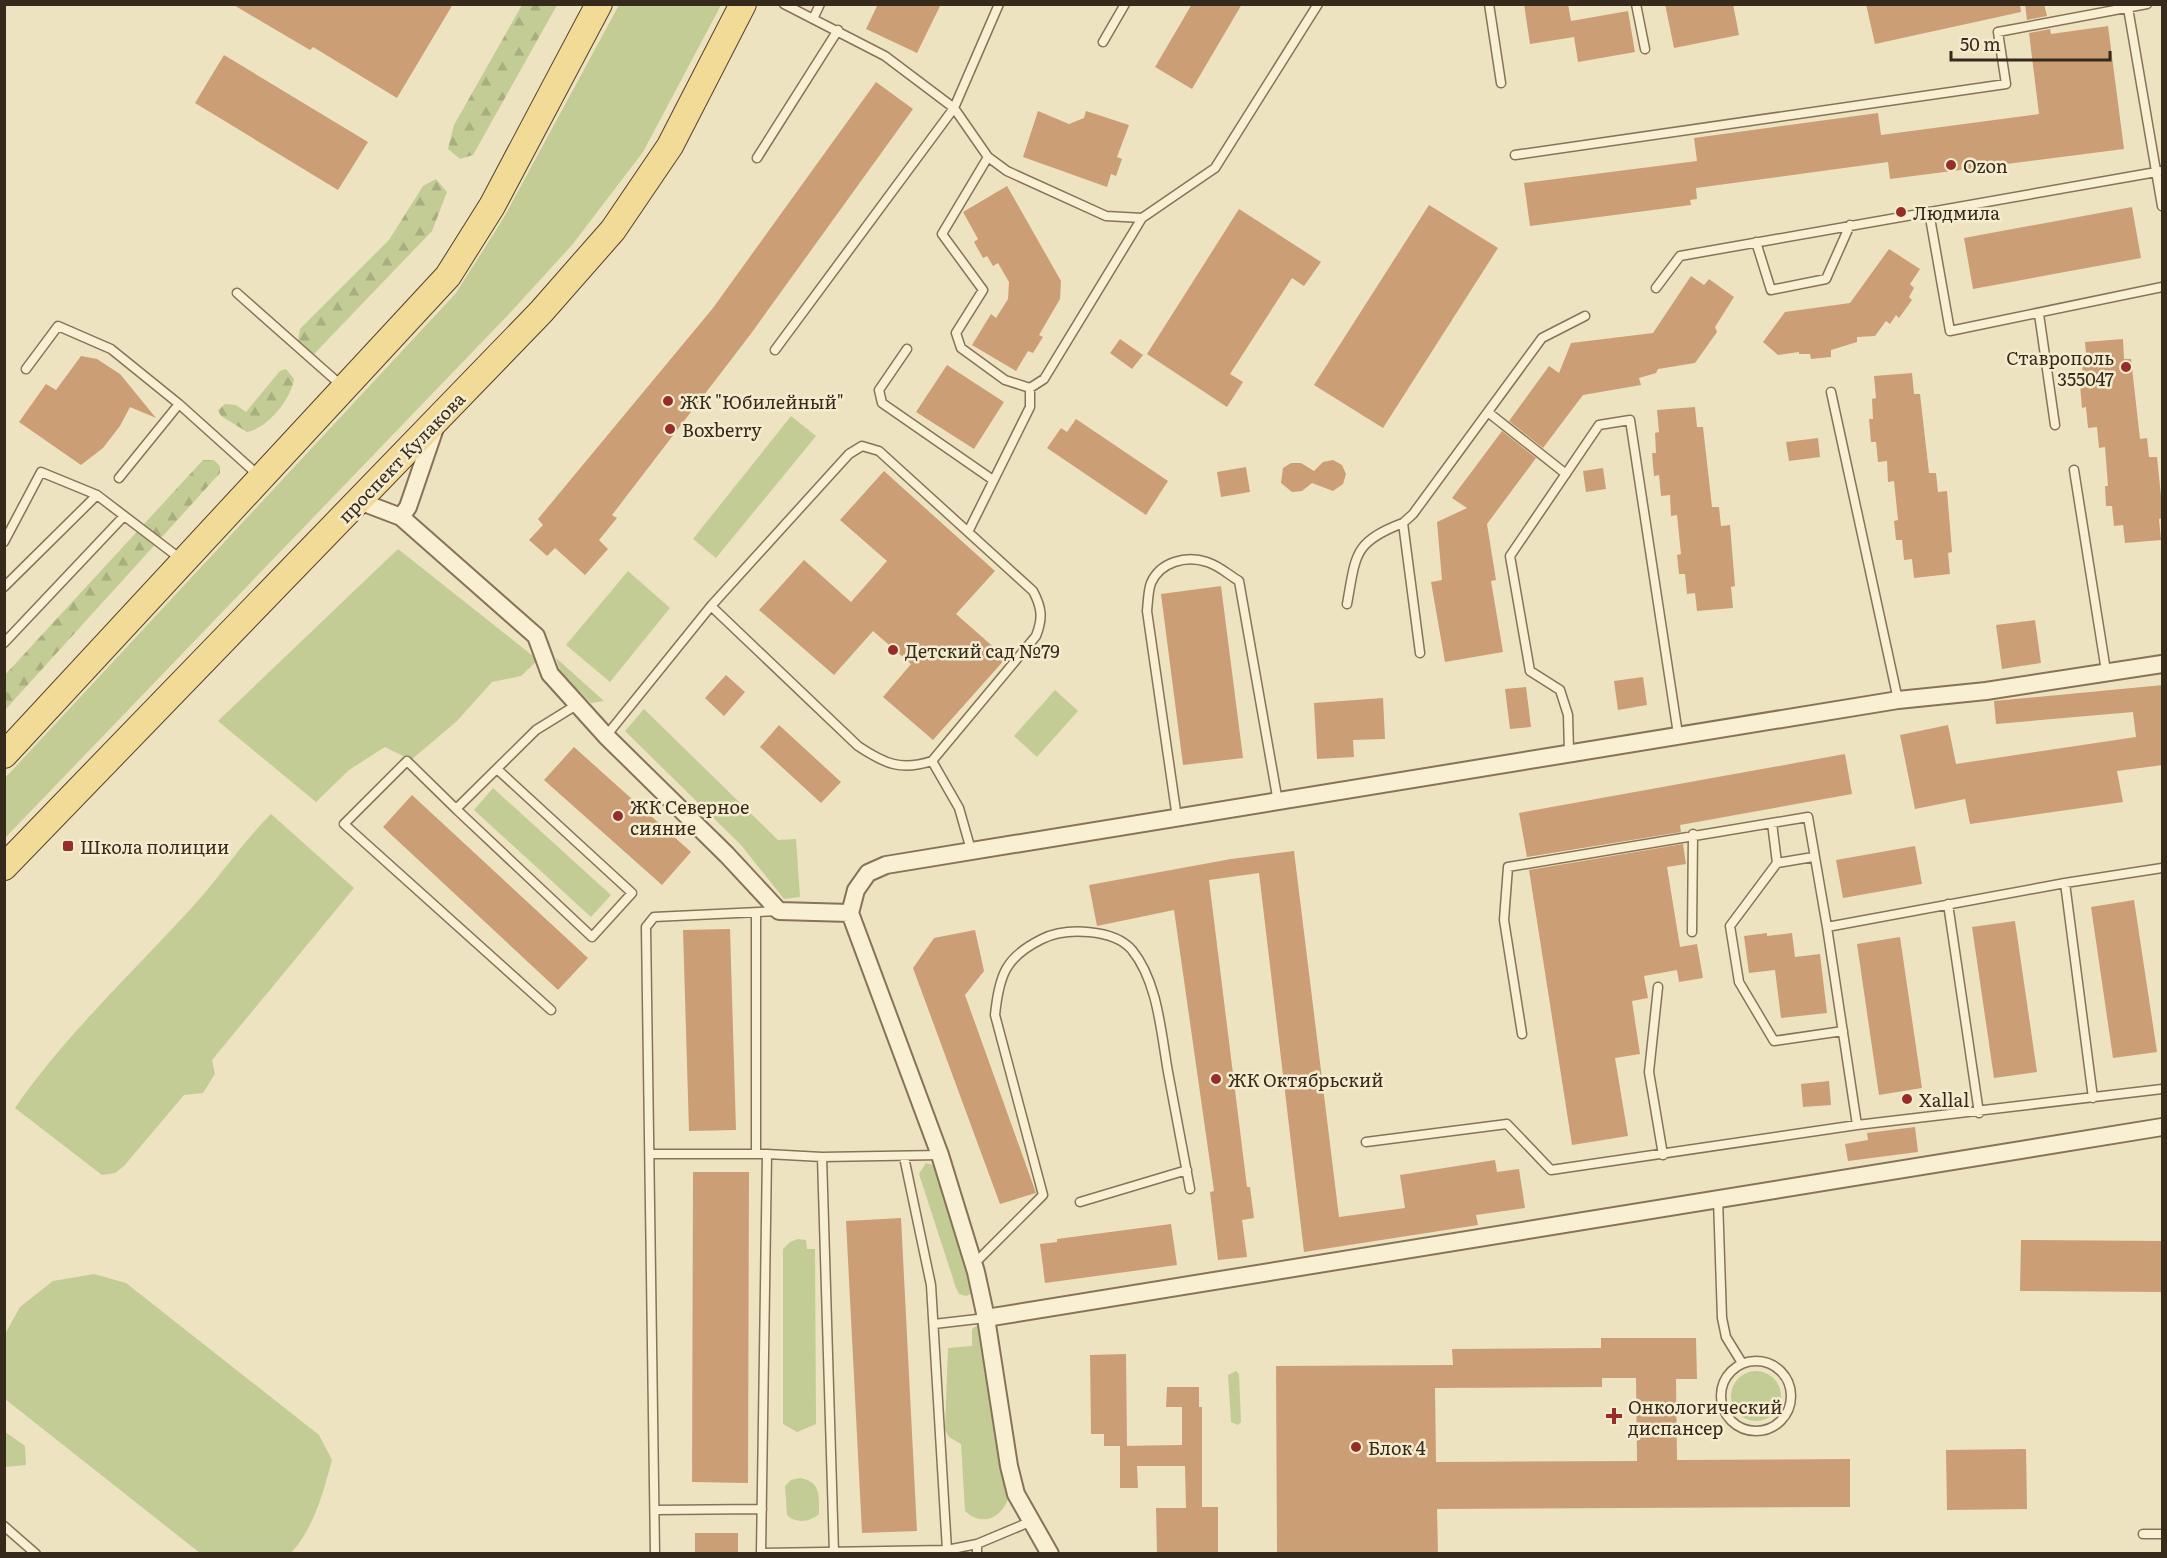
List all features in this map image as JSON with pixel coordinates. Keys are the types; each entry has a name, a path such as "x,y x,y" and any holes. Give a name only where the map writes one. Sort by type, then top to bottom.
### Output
{"main road":[{"path":"4,755 448,276 497,196 599,4"},
{"name":"проспект Кулакова","path":"4,867 541,312 613,230 670,146 743,4"}],"street":[{"path":"401,517 408,507 439,417"},
{"path":"359,501 401,517 536,636 550,674 606,736 728,855 779,911 850,913"},
{"path":"1050,1554 1016,1494 1009,1466 986,1318 974,1264 940,1155 850,913 856,890 868,873 886,865 970,850 1177,819 1678,734 1898,700 1986,691 2163,664"},
{"path":"986,1318 2163,1127"}],"lane":[{"path":"784,4 885,56 954,108 988,157 1007,171 1106,216 1142,218"},
{"path":"813,19 820,4"},
{"path":"774,350 954,108 999,4"},
{"path":"1103,42 1125,4"},
{"path":"1030,388 1044,379 1142,218 1215,168 1318,4"},
{"path":"1489,4 1501,83"},
{"path":"1636,4 1645,49"},
{"path":"1515,155 2006,84 1998,33 2146,4"},
{"path":"2128,8 2159,172 2163,206"},
{"path":"757,158 838,30"},
{"path":"988,157 942,234 983,290 956,333 961,348 1005,380 1030,388"},
{"path":"1656,288 1680,256 2159,172"},
{"path":"1929,212 1950,331 2163,286"},
{"path":"1756,242 1771,290 1826,279 1850,225"},
{"path":"237,293 344,388"},
{"path":"2039,314 2055,425"},
{"path":"1347,604 1356,557 1374,534 1403,523 1413,514 1542,338 1585,316"},
{"path":"26,369 58,326 111,349 179,404 261,478"},
{"path":"907,349 879,390 882,403 993,480"},
{"path":"968,532 1030,407 1030,388"},
{"path":"1831,392 1898,700"},
{"path":"119,478 179,404"},
{"path":"1489,413 1566,474"},
{"path":"1569,752 1568,715 1560,690 1530,671 1510,556 1599,425 1630,420 1678,734"},
{"path":"606,736 711,606 849,454 862,447 879,451 1033,591 1041,605 1042,621 1036,636 932,760 910,768 879,760 865,751 711,606"},
{"path":"2074,470 2106,671"},
{"path":"4,543 41,472 97,495 183,561"},
{"path":"4,587 97,495"},
{"path":"4,643 124,516"},
{"path":"1403,523 1420,653"},
{"path":"1177,819 1147,611 1151,584 1158,572 1167,564 1178,561 1208,562 1239,581 1278,801"},
{"path":"456,809 536,730 578,704"},
{"path":"932,760 959,808 970,850"},
{"path":"497,769 632,893 592,937 406,761 345,824 551,1010"},
{"path":"1522,1034 1504,920 1508,867 1693,834 1808,817 1857,1125"},
{"path":"1772,823 1777,863"},
{"path":"1692,932 1693,834"},
{"path":"1813,857 1777,863 1730,926 1739,982 1773,1041 1843,1031"},
{"path":"1827,927 2065,883 2163,868"},
{"path":"2065,883 2093,1098"},
{"path":"1948,904 1979,1113"},
{"path":"655,1554 646,927 654,917 779,911"},
{"path":"756,913 756,1154"},
{"path":"974,1264 1043,1195 995,1015 998,987 1006,967 1024,948 1047,936 1077,932 1106,933 1130,948 1144,969 1158,1019 1190,1189"},
{"path":"1658,987 1649,1072 1663,1155"},
{"path":"1366,1142 1507,1124 1551,1170 1857,1125 1979,1113 2163,1089"},
{"path":"651,1154 940,1155"},
{"path":"766,1154 761,1553 976,1549 1032,1521"},
{"path":"822,1156 834,1552"},
{"path":"904,1156 931,1285 947,1550"},
{"path":"1080,1202 1187,1170"},
{"path":"1718,1199 1722,1318 1726,1337 1742,1363"},
{"path":"934,1324 986,1318"},
{"path":"1757,1361 1771,1364 1783,1373 1790,1386 1791,1401 1786,1415 1776,1425 1762,1431 1748,1431 1734,1424 1724,1413 1720,1399 1722,1384 1730,1372 1742,1363 1757,1361"},
{"path":"656,1510 762,1509"},
{"path":"4,1526 36,1554"},
{"path":"2143,1534 2163,1534"}],"green space":[{"path":"522,5 557,5 473,155 460,159 448,149 454,125"},
{"path":"619,5 721,5 643,152 572,245 507,316 5,838 5,778 456,293 503,219"},
{"path":"436,179 447,192 432,231 314,354 302,349 298,342 300,329 389,240 423,186"},
{"path":"286,369 294,379 292,387 277,412 263,425 247,432 221,416 218,410 225,404 236,405 246,412 280,371"},
{"path":"791,416 816,436 716,558 693,539"},
{"path":"203,460 214,460 220,466 220,473 5,710 4,676"},
{"path":"398,549 538,660 521,676 492,682 457,721 411,760 385,747 349,770 316,802 218,721"},
{"path":"628,571 670,608 610,682 566,645"},
{"path":"556,658 604,701 591,703 561,674"},
{"path":"1055,690 1078,711 1037,757 1014,736"},
{"path":"644,709 778,840 796,839 800,897 784,899 741,845 625,731"},
{"path":"493,788 611,895 591,917 474,810"},
{"path":"271,814 354,888 212,1060 215,1074 203,1093 184,1095 124,1166 115,1173 102,1175 15,1108 75,1032 196,903"},
{"path":"926,1163 936,1166 973,1293 966,1296 959,1294 956,1288 919,1174"},
{"path":"798,1239 806,1240 807,1249 815,1249 816,1424 797,1432 783,1424 783,1249 790,1242"},
{"path":"94,1274 126,1283 319,1435 332,1460 312,1521 291,1553 200,1553 5,1399 5,1334 20,1307 53,1281"},
{"path":"979,1324 983,1325 1009,1496 1002,1510 991,1518 985,1519 979,1519 965,1511 961,1444 949,1437 945,1430 948,1348 972,1346 972,1329"},
{"path":"1236,1371 1239,1374 1241,1422 1238,1425 1231,1422 1228,1375"},
{"path":"1756,1371 1765,1373 1776,1382 1781,1396 1779,1405 1770,1416 1756,1421 1747,1419 1736,1410 1731,1396 1733,1387 1742,1376"},
{"path":"4,1431 25,1446 26,1465 5,1467"},
{"path":"800,1478 815,1486 819,1501 819,1514 803,1521 795,1520 787,1515 785,1486 791,1480"}],"building":[{"path":"232,4 453,4 397,98 313,47 310,50"},
{"path":"878,4 941,4 917,53 866,29"},
{"path":"1192,4 1242,4 1192,89 1155,67"},
{"path":"1524,4 1568,4 1571,21 1628,11 1635,52 1578,62 1574,37 1530,44"},
{"path":"1665,4 1733,4 1739,35 1674,48"},
{"path":"1866,4 2020,4 2021,12 1875,44"},
{"path":"2025,4 2044,4 2047,16 2027,20"},
{"path":"2108,26 2124,149 1890,179 1888,162 1696,188 1697,199 1690,200 1691,205 1530,226 1524,183 1697,161 1694,138 1878,113 1881,135 2039,114 2029,33 2050,29 2051,34"},
{"path":"224,55 368,142 338,190 195,103"},
{"path":"876,82 913,109 750,335 612,515 617,518 599,540 608,549 585,575 555,548 547,556 529,540 543,525 538,519 713,308"},
{"path":"1038,111 1069,124 1084,118 1086,111 1129,125 1117,157 1122,159 1116,176 1111,174 1107,187 1023,157"},
{"path":"1007,186 1061,281 1060,299 1039,335 1043,337 1033,353 1028,351 1016,371 972,345 991,314 996,318 1008,299 1009,282 998,263 993,266 987,256 983,258 974,242 978,239 963,212"},
{"path":"1429,205 1498,248 1383,428 1314,385"},
{"path":"2132,207 2141,258 1973,289 1964,238"},
{"path":"1239,209 1321,262 1304,286 1292,278 1230,374 1243,382 1227,407 1147,354"},
{"path":"1889,249 1920,269 1910,284 1914,288 1909,297 1912,300 1899,318 1896,315 1890,324 1886,321 1875,336 1857,337 1857,342 1831,350 1831,357 1811,359 1810,354 1799,354 1799,352 1778,355 1763,342 1785,312 1850,303"},
{"path":"1691,276 1704,285 1709,279 1734,297 1715,327 1717,332 1695,363 1658,369 1656,373 1639,378 1641,385 1583,395 1543,448 1509,421 1549,366 1559,373 1571,343 1653,333"},
{"path":"1120,339 1143,355 1132,369 1110,353"},
{"path":"2123,339 2124,359 2131,359 2140,439 2147,438 2149,457 2157,457 2163,515 2163,518 2159,519 2161,540 2125,543 2123,525 2114,526 2112,506 2106,506 2105,486 2108,486 2105,447 2099,448 2097,427 2088,428 2086,407 2082,408 2080,385 2084,385 2082,365 2087,364 2085,342"},
{"path":"81,356 97,359 120,374 156,418 130,407 120,426 103,448 81,465 19,422 46,384 56,390"},
{"path":"947,365 1004,402 974,449 916,412"},
{"path":"1912,373 1914,394 1920,394 1929,473 1936,473 1938,492 1947,491 1952,552 1948,553 1950,574 1914,578 1912,559 1904,560 1902,540 1896,540 1894,521 1898,520 1894,481 1888,482 1887,461 1878,462 1876,442 1871,442 1869,419 1873,419 1872,399 1876,398 1874,376"},
{"path":"1695,407 1697,427 1703,427 1712,507 1719,507 1721,526 1730,525 1735,586 1731,587 1733,608 1697,611 1695,593 1687,594 1685,574 1679,574 1677,555 1681,554 1677,515 1671,516 1670,495 1661,496 1659,475 1654,476 1652,453 1656,453 1655,433 1659,432 1657,410"},
{"path":"1076,419 1168,481 1146,515 1047,448 1061,428 1067,432"},
{"path":"1502,431 1536,458 1487,524 1496,580 1491,581 1503,652 1445,662 1431,582 1442,580 1437,522 1467,508 1452,498"},
{"path":"1818,438 1820,457 1789,461 1786,442"},
{"path":"1333,460 1342,465 1346,474 1343,484 1333,491 1312,483 1302,491 1292,492 1281,483 1283,468 1291,463 1301,463 1314,471 1323,462"},
{"path":"1246,467 1250,492 1221,497 1217,472"},
{"path":"1603,468 1606,489 1586,492 1583,471"},
{"path":"884,471 995,571 956,614 1006,658 933,740 883,697 911,664 873,631 834,675 759,610 804,560 851,602 887,561 840,520"},
{"path":"1221,586 1243,758 1183,765 1161,594"},
{"path":"2035,620 2041,663 2002,669 1996,625"},
{"path":"726,675 745,692 724,716 705,698"},
{"path":"1643,677 1647,705 1618,710 1614,681"},
{"path":"2163,685 2163,765 2117,771 2123,802 1970,824 1965,799 1915,809 1900,735 1948,725 1956,764 2136,737 2133,712 1996,724 1994,701"},
{"path":"1526,687 1531,727 1510,729 1505,689"},
{"path":"1383,698 1385,739 1353,740 1354,757 1317,759 1314,703"},
{"path":"779,725 841,782 821,803 760,747"},
{"name":"ЖК Северное сияние","path":"574,747 691,852 662,885 544,780"},
{"path":"1845,754 1852,794 1680,825 1681,832 1527,857 1519,813"},
{"path":"412,795 588,958 558,990 383,827"},
{"path":"1683,844 1686,864 1667,867 1680,947 1697,944 1703,978 1679,982 1677,970 1644,976 1648,998 1632,1001 1640,1054 1615,1058 1628,1136 1572,1145 1529,870"},
{"path":"1915,846 1922,884 1843,898 1836,860"},
{"path":"1294,851 1339,1217 1405,1208 1400,1175 1495,1160 1497,1172 1519,1169 1525,1208 1476,1215 1478,1225 1304,1252 1259,873 1209,880 1247,1187 1250,1187 1254,1218 1242,1220 1247,1257 1218,1260 1210,1192 1214,1191 1174,910 1097,926 1089,885 1231,859"},
{"path":"2134,900 2157,1052 2113,1058 2091,907"},
{"path":"2015,921 2037,1072 1994,1078 1972,927"},
{"path":"730,929 736,1130 689,1131 683,930"},
{"path":"975,930 984,971 965,995 1036,1193 1000,1204 913,968 934,938"},
{"path":"1767,933 1767,936 1792,933 1795,957 1820,954 1827,1013 1781,1018 1775,970 1749,973 1744,936"},
{"path":"1900,937 1922,1088 1879,1095 1857,944"},
{"path":"1829,1081 1831,1105 1803,1107 1801,1084"},
{"path":"1915,1127 1918,1152 1848,1161 1845,1144 1868,1140 1867,1133"},
{"path":"693,1172 749,1172 748,1483 692,1482"},
{"path":"901,1218 917,1531 862,1533 846,1221"},
{"path":"1171,1224 1177,1265 1045,1283 1040,1244 1057,1242 1057,1239"},
{"path":"2021,1240 2163,1241 2163,1292 2020,1291"},
{"path":"1601,1338 1696,1338 1697,1379 1676,1379 1677,1460 1850,1459 1850,1507 1437,1509 1438,1553 1277,1554 1276,1366 1453,1365 1452,1349 1601,1348","holes":["1602,1378 1636,1378 1637,1461 1436,1462 1435,1388 1602,1387"]},
{"path":"1126,1354 1127,1446 1104,1446 1104,1434 1091,1434 1090,1355"},
{"path":"1167,1387 1199,1387 1199,1407 1202,1407 1202,1507 1218,1507 1218,1554 1157,1554 1156,1508 1186,1508 1185,1466 1137,1466 1138,1488 1120,1488 1120,1446 1182,1445 1182,1407 1166,1407"},
{"path":"2026,1449 2027,1509 1947,1510 1946,1450"},
{"path":"695,1533 738,1533 738,1554 695,1554"}],"place":[{"name":"Ozon","path":"1951,165"},
{"name":"Людмила","path":"1901,212"},
{"name":"Ставрополь 355047","path":"2126,367"},
{"name":"ЖК \"Юбилейный\"","path":"668,401"},
{"name":"Boxberry","path":"670,429"},
{"name":"Детский сад №79","path":"893,650"},
{"name":"ЖК Северное сияние","path":"618,816"},
{"name":"Школа полиции","path":"68,846"},
{"name":"ЖК Октябрьский","path":"1216,1079"},
{"name":"Xallal","path":"1907,1099"},
{"name":"Онкологический диспансер","path":"1614,1416"},
{"name":"Блок 4","path":"1356,1447"}]}
